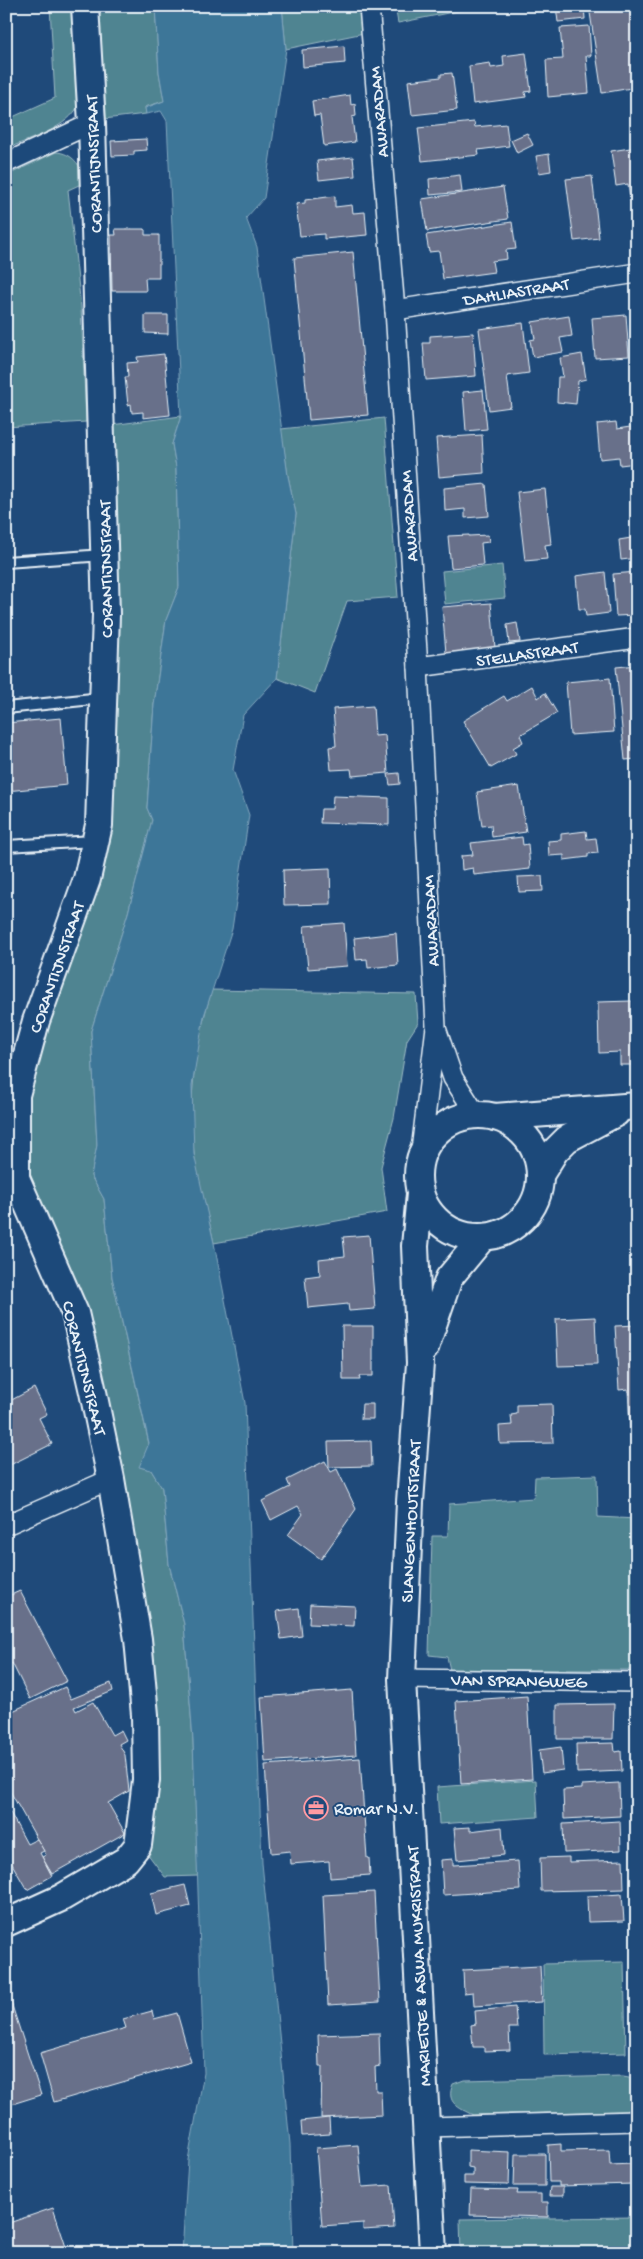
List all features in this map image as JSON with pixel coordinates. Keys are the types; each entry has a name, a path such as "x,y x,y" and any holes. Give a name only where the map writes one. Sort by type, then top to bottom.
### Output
{"street":[{"name":"CORANTIJNSTRAAT","path":"6,1923 61,1898 107,1873 126,1860 138,1845 146,1780 145,1715 138,1640 111,1479 75,1313 11,1180 16,1095 36,1021 87,879 99,825 106,615 105,555 92,123 85,6"},
{"name":"AWARADAM","path":"369,6 395,310 418,667 436,1027 420,1159"},
{"path":"6,163 92,123"},
{"name":"DAHLIASTRAAT","path":"395,310 637,273"},
{"name":"STELLASTRAAT","path":"418,667 637,638"},
{"name":"AWARADAM","path":"436,1027 454,1078 485,1116"},
{"path":"420,1362 415,1246 420,1194 418,1177 420,1159 428,1142 441,1128 458,1119 632,1106"},
{"path":"540,1175 555,1151 567,1139 632,1106"},
{"path":"420,1194 430,1213 444,1226 463,1235 483,1237 501,1232 517,1223 529,1210 537,1194 540,1175 537,1156 528,1138 513,1125 485,1116"},
{"path":"420,1362 450,1278 483,1237"},
{"name":"SLANGENHOUTSTRAAT","path":"402,1679 410,1502 420,1362"},
{"path":"6,1525 111,1479"},
{"name":"VAN SPRANGWEG","path":"402,1679 637,1682"},
{"name":"MARIETJE & ASWA MUKRISTRAAT","path":"402,1679 433,2253"},
{"path":"427,2127 637,2121"}],"lane":[{"path":"6,562 105,555"},
{"path":"6,708 103,698"},
{"path":"6,846 95,841"}],"green space":[{"path":"50,6 77,6 79,104 67,120 58,126 37,137 6,149 6,120 55,98"},
{"path":"96,6 155,6 159,72 164,101 145,107 146,114 104,119"},
{"path":"282,6 361,6 364,33 286,49"},
{"path":"395,6 483,6 398,23"},
{"path":"56,152 71,157 81,169 84,179 79,185 68,190 81,307 86,422 6,427 6,176"},
{"path":"181,416 172,444 176,467 179,587 166,620 154,705 147,808 152,820 128,913 91,1031 97,1145 91,1176 104,1199 112,1277 149,1444 140,1467 151,1470 162,1488 169,1564 184,1624 193,1740 198,1876 165,1877 147,1853 153,1709 38,1197 28,1169 28,1082 91,904 111,425"},
{"path":"384,418 398,597 347,601 315,693 277,678 296,514 281,429"},
{"path":"502,565 505,598 445,604 442,571"},
{"path":"212,990 416,994 418,1023 407,1040 394,1118 381,1167 387,1212 214,1243 196,1164 192,1132 194,1071 201,1030"},
{"path":"597,1475 598,1517 637,1519 637,1670 450,1670 447,1657 429,1655 432,1536 448,1536 449,1504 534,1498 535,1477"},
{"path":"536,1780 538,1817 439,1824 437,1787"},
{"path":"624,1962 626,2053 544,2055 543,1964"},
{"path":"629,2077 637,2084 635,2103 626,2111 473,2115 458,2107 451,2096 453,2084 464,2080"},
{"path":"637,2217 637,2253 461,2253 460,2219"}],"water":[{"path":"155,6 282,6 286,49 264,198 246,218 257,247 288,476 296,514 277,678 243,715 233,770 249,815 232,929 204,1016 192,1086 194,1154 214,1243 245,1403 262,1863 290,2144 293,2253 182,2253 188,2160 204,2073 193,1740 184,1624 169,1564 162,1488 151,1470 139,1467 149,1443 112,1277 104,1199 91,1176 97,1145 91,1031 128,913 152,820 147,808 154,705 166,620 179,587 176,467 172,444 181,416 167,121 161,111 146,114 145,108 164,101 159,72"}],"building":[{"path":"556,6 584,6 585,19 558,22"},
{"path":"589,6 637,6 637,87 602,93"},
{"path":"589,26 591,56 586,56 589,93 548,97 546,60 563,59 560,28"},
{"path":"344,46 345,63 303,67 302,50"},
{"path":"526,53 531,91 525,92 526,97 473,104 469,66 490,63 491,68 504,66 503,56"},
{"path":"452,73 457,110 412,115 408,81 441,77 441,74"},
{"path":"350,95 351,105 355,104 356,116 352,117 355,142 324,146 320,115 314,116 312,101"},
{"path":"474,122 475,127 506,124 509,146 478,150 479,155 422,161 418,128"},
{"path":"527,133 533,145 517,153 511,140"},
{"path":"146,139 147,150 134,151 134,155 112,156 111,141"},
{"path":"637,147 637,228 634,228 628,184 616,186 611,151"},
{"path":"549,154 551,171 539,173 536,156"},
{"path":"353,157 355,176 319,180 317,161"},
{"path":"460,175 462,192 430,195 429,179"},
{"path":"592,176 599,238 574,241 566,179"},
{"path":"503,187 508,219 427,231 422,199"},
{"path":"335,196 335,207 352,205 353,213 365,212 367,235 324,239 324,234 300,236 296,204 305,203 305,200"},
{"path":"512,222 516,249 506,250 507,259 492,261 494,272 443,279 439,251 429,252 426,235"},
{"path":"115,229 145,229 145,235 159,235 159,278 145,278 146,291 112,291 111,235 116,235"},
{"path":"353,252 368,415 309,420 294,258"},
{"path":"145,315 168,315 168,334 145,333"},
{"path":"626,315 629,356 595,358 592,318"},
{"path":"569,316 572,336 560,338 563,352 533,357 530,340 535,339 532,322"},
{"path":"523,323 529,373 507,376 511,407 489,410 479,329"},
{"path":"473,333 476,376 426,380 423,343 430,343 430,336"},
{"path":"164,354 170,415 143,418 143,412 132,413 131,404 128,405 125,377 128,377 127,363 138,362 137,357"},
{"path":"582,354 586,379 578,381 576,404 557,402 558,377 563,377 560,358"},
{"path":"483,390 487,429 466,431 463,392"},
{"path":"616,422 617,429 637,426 637,463 620,465 619,457 600,459 597,424"},
{"path":"482,435 484,473 439,477 436,438"},
{"path":"486,484 489,516 465,518 465,509 445,511 444,488"},
{"path":"545,489 551,544 545,545 547,559 525,561 517,492"},
{"path":"488,535 489,542 481,543 483,565 451,568 448,536"},
{"path":"637,537 637,558 621,560 619,540"},
{"path":"605,572 609,613 586,616 585,609 579,609 576,576"},
{"path":"637,572 637,615 616,616 613,574"},
{"path":"491,603 495,648 446,653 442,607"},
{"path":"517,623 520,642 509,643 507,625"},
{"path":"637,665 637,759 625,760 616,667"},
{"path":"610,678 614,732 570,735 566,682"},
{"path":"532,686 538,698 545,693 557,713 520,735 523,742 513,748 516,754 491,768 463,721 504,696 507,701"},
{"path":"373,706 375,736 385,735 388,773 352,776 351,769 331,770 329,747 336,746 333,709"},
{"path":"61,718 67,785 6,791 6,723"},
{"path":"399,773 400,784 390,785 388,774"},
{"path":"519,786 526,832 492,837 491,825 482,826 477,792"},
{"path":"333,796 389,798 389,825 320,823 321,809 332,809"},
{"path":"586,831 587,839 596,838 598,853 588,854 588,857 564,860 564,855 549,856 548,841 561,840 561,834"},
{"path":"522,837 523,845 528,844 530,869 474,875 473,868 462,870 461,856 473,855 471,843"},
{"path":"330,868 331,904 284,905 283,870"},
{"path":"542,876 543,891 519,892 518,877"},
{"path":"344,923 347,966 308,969 304,926"},
{"path":"396,933 398,965 368,968 367,959 356,960 354,938"},
{"path":"632,1001 634,1065 620,1065 620,1052 599,1053 598,1002"},
{"path":"369,1235 375,1309 349,1311 348,1304 308,1308 305,1277 320,1275 319,1259 345,1256 343,1237"},
{"path":"595,1317 597,1365 558,1366 556,1319"},
{"path":"637,1325 637,1448 631,1448 628,1389 619,1390 615,1326"},
{"path":"342,1326 373,1326 373,1376 359,1376 360,1380 343,1380"},
{"path":"6,1337 12,1355 6,1358"},
{"path":"34,1388 47,1414 39,1418 52,1444 6,1467 6,1403"},
{"path":"362,1404 373,1404 373,1419 361,1419"},
{"path":"552,1404 553,1443 500,1444 499,1426 512,1425 511,1415 517,1414 517,1405"},
{"path":"371,1441 372,1466 329,1467 328,1442"},
{"path":"325,1461 331,1472 337,1469 356,1509 321,1559 288,1535 303,1514 298,1506 271,1520 262,1501 290,1487 287,1480"},
{"path":"20,1591 67,1681 30,1699 12,1663 6,1666 6,1597"},
{"path":"310,1604 355,1606 354,1626 309,1624"},
{"path":"299,1608 302,1636 281,1639 277,1611"},
{"path":"111,1683 113,1691 74,1707 76,1711 93,1702 112,1735 121,1730 126,1740 119,1744 125,1755 129,1791 108,1803 125,1833 52,1874 42,1857 46,1855 6,1784 6,1714 65,1687 71,1699"},
{"path":"352,1690 356,1755 265,1762 261,1697"},
{"path":"527,1696 532,1779 461,1784 456,1701"},
{"path":"614,1704 613,1739 557,1739 557,1705"},
{"path":"614,1743 615,1752 621,1751 622,1771 577,1773 576,1744"},
{"path":"561,1747 563,1770 542,1773 539,1750"},
{"name":"Romar N.V.","path":"360,1758 367,1858 369,1858 370,1875 330,1878 329,1861 291,1864 290,1851 271,1853 265,1765"},
{"path":"619,1783 620,1816 564,1819 563,1790 582,1789 582,1785"},
{"path":"6,1805 27,1844 37,1839 44,1851 40,1853 52,1876 27,1890 8,1857 6,1858"},
{"path":"620,1821 621,1850 564,1853 563,1824"},
{"path":"470,1827 470,1831 502,1827 504,1855 457,1860 454,1828"},
{"path":"569,1857 569,1862 623,1860 624,1889 541,1891 540,1858"},
{"path":"453,1859 453,1865 518,1861 520,1890 443,1895 441,1860"},
{"path":"6,1880 12,1889 6,1893"},
{"path":"185,1885 190,1906 156,1915 151,1893"},
{"path":"374,1892 380,2002 328,2005 323,1895"},
{"path":"622,1894 624,1921 588,1922 587,1896"},
{"path":"540,1966 542,2002 474,2006 473,1992 464,1993 463,1970"},
{"path":"6,1987 41,2095 6,2106"},
{"path":"515,2007 517,2028 509,2028 510,2050 484,2051 484,2047 473,2047 471,2025 476,2024 475,2011"},
{"path":"152,2011 154,2019 177,2013 191,2062 54,2102 40,2053 126,2028 123,2019"},
{"path":"379,2033 380,2066 375,2067 376,2091 381,2091 382,2115 321,2118 322,2066 319,2066 318,2035"},
{"path":"329,2118 330,2134 302,2136 301,2121"},
{"path":"561,2144 561,2151 609,2150 610,2165 633,2164 634,2184 559,2186 559,2182 549,2182 548,2145"},
{"path":"358,2145 362,2187 391,2185 394,2228 363,2230 363,2223 322,2226 316,2148"},
{"path":"468,2150 510,2152 509,2185 464,2184 464,2176 473,2176 473,2168 468,2167"},
{"path":"515,2154 545,2154 545,2186 514,2186"},
{"path":"550,2187 563,2187 563,2196 549,2196"},
{"path":"471,2189 518,2190 517,2194 541,2194 541,2202 548,2202 548,2217 470,2215"},
{"path":"53,2208 68,2253 6,2253 6,2224"}],"place":[{"name":"Romar N.V.","path":"316,1808"}]}
